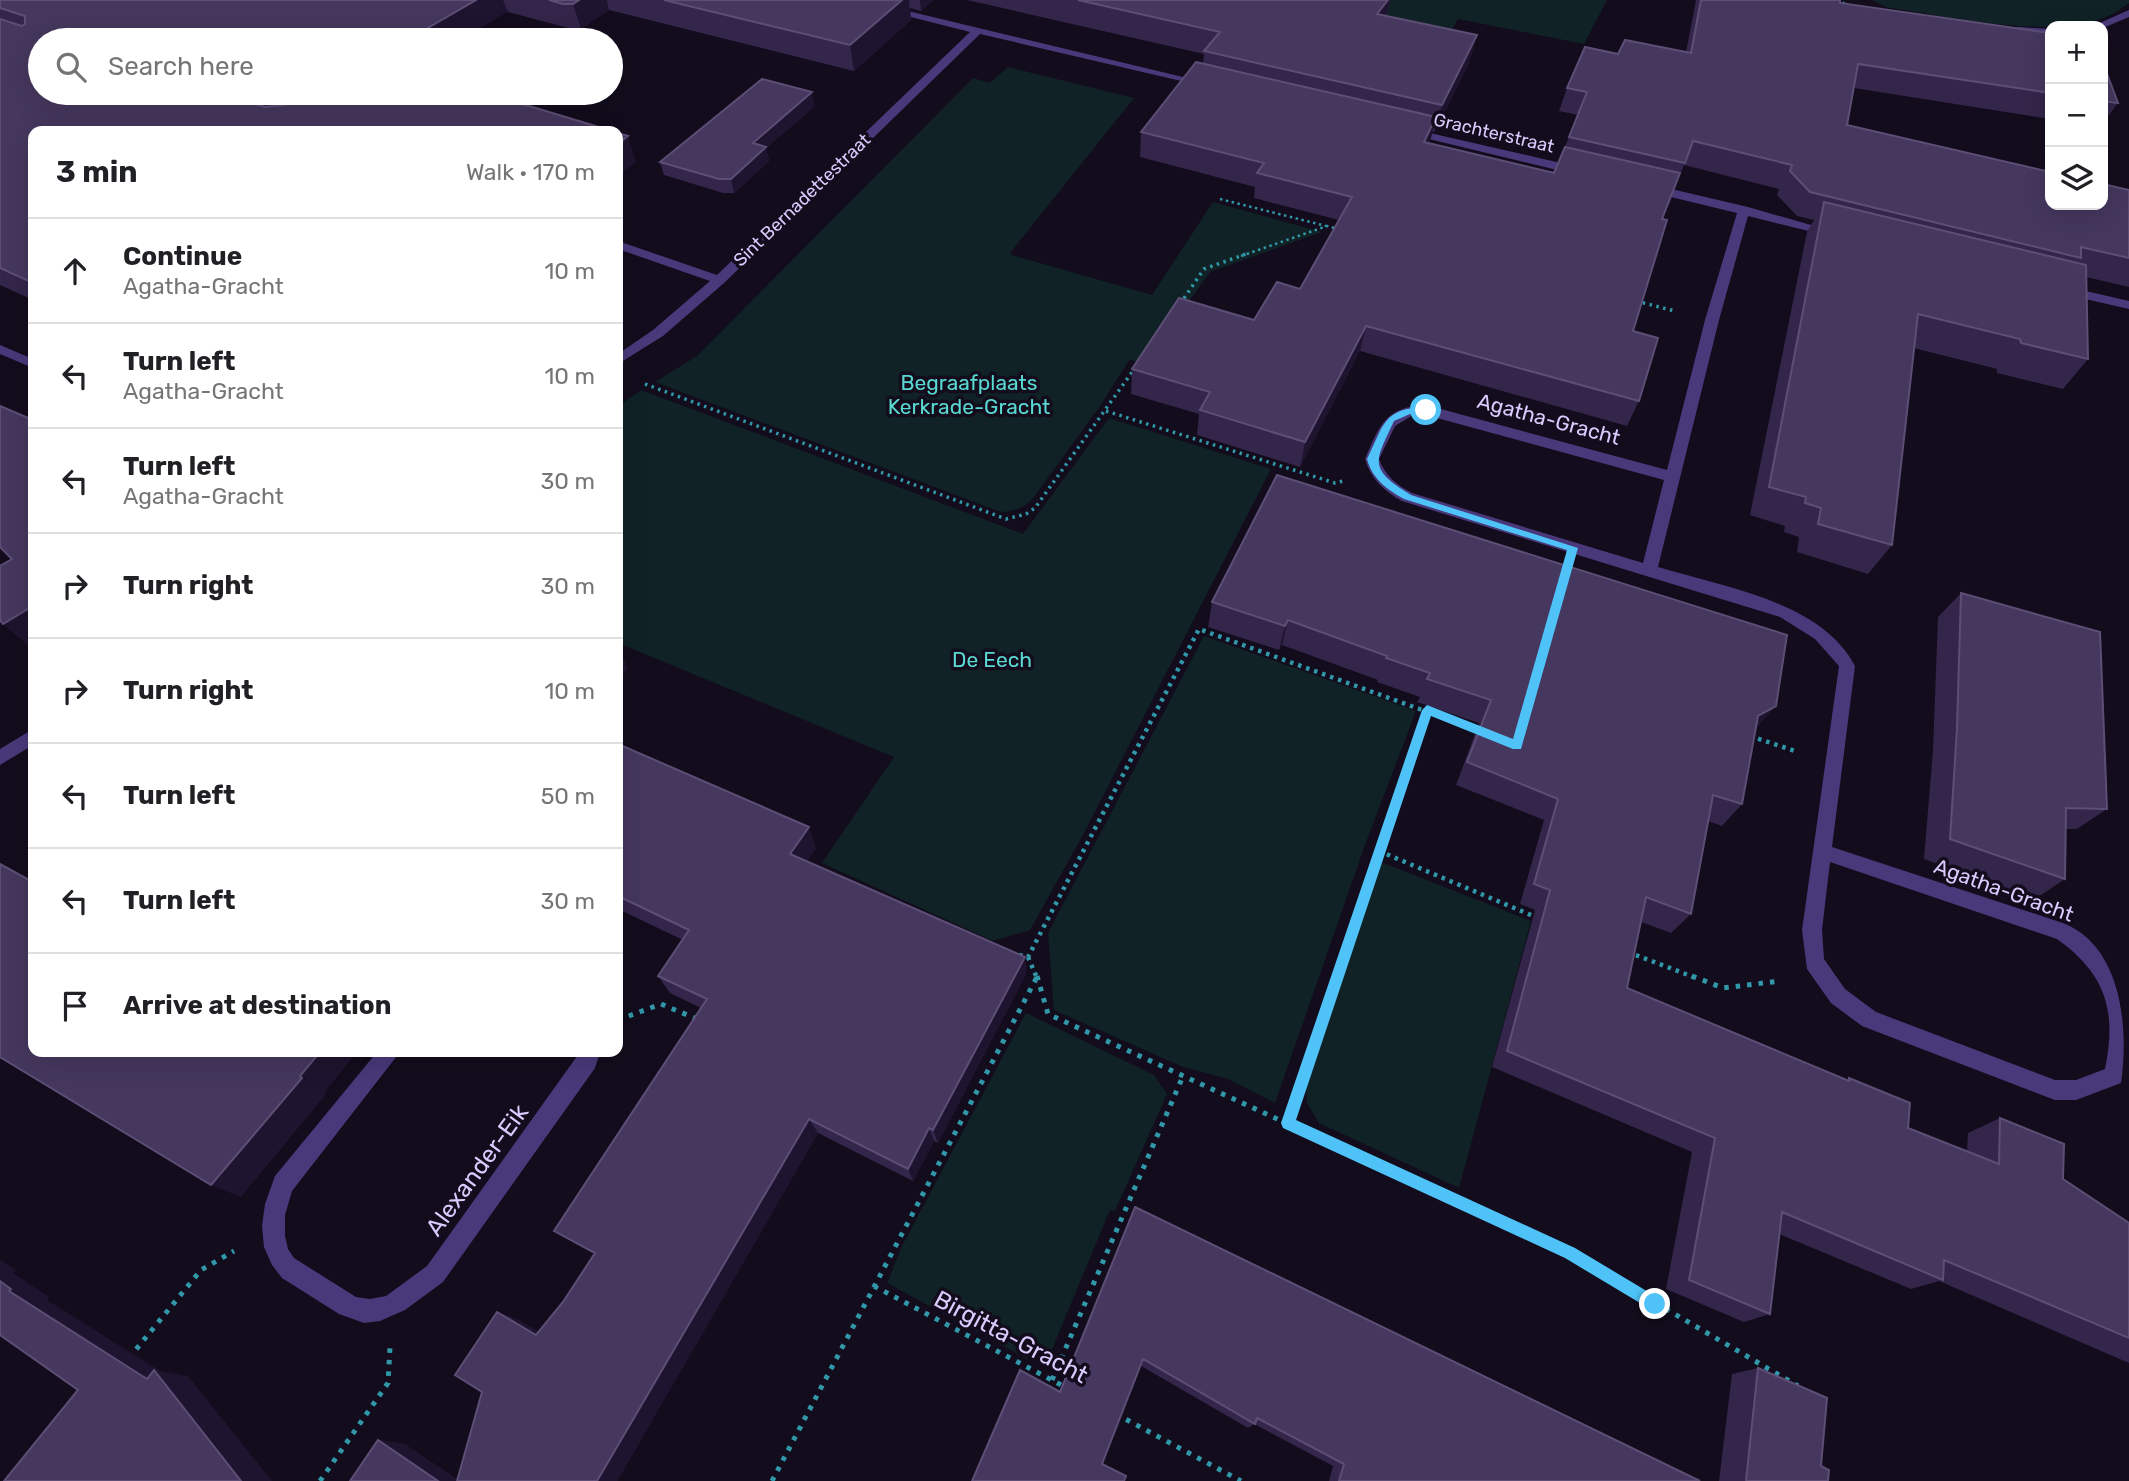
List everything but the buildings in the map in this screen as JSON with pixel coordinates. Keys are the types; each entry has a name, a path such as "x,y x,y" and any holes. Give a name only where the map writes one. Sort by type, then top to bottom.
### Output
{"street":[{"path":"849,0 1220,87"},
{"path":"2108,22 2129,13"},
{"name":"Sint Bernadettestraat","path":"623,357 658,333 719,280 978,30"},
{"path":"2012,30 2045,32"},
{"name":"Grachterstraat","path":"1394,128 1596,176"},
{"path":"1636,185 1851,237"},
{"path":"1649,571 1712,320 1744,210"},
{"path":"623,247 719,280"},
{"path":"2050,287 2129,306"},
{"path":"0,349 28,362"},
{"name":"Agatha-Gracht","path":"1673,477 1439,413 1418,410 1401,413 1391,419 1372,459 1378,474 1397,492 1408,497 1785,612 1821,633 1847,666 1821,851 1812,930 1814,962 1838,996 1869,1019 2054,1090 2076,1090 2114,1076 2121,1057 2122,1004 2115,984 2094,956 2077,940 2063,932 1821,851"},
{"path":"0,758 28,741"},
{"name":"Alexander-Eik","path":"386,1057 283,1184 274,1208 273,1230 277,1251 287,1268 357,1311 371,1311 392,1304 415,1292 435,1274 589,1057"}],"path":[{"path":"1837,0 1860,10"},
{"path":"1220,199 1340,229"},
{"path":"1174,312 1204,269 1327,226"},
{"path":"1632,300 1712,320"},
{"path":"639,382 1006,519 1026,514 1035,508 1137,366"},
{"path":"1106,411 1335,483 1378,474"},
{"path":"1028,957 1199,629 1427,710 1491,736"},
{"path":"1288,1123 1427,710"},
{"path":"1744,734 1834,764"},
{"path":"1379,851 1543,920"},
{"path":"1620,949 1723,988 1823,975"},
{"path":"1009,954 1028,957"},
{"path":"1028,957 1048,1014 1570,1253 1805,1390"},
{"path":"772,1481 1037,977"},
{"path":"623,1018 661,1004 699,1020"},
{"path":"1052,1380 1183,1076"},
{"path":"123,1365 201,1270 273,1230"},
{"name":"Birgitta-Gracht","path":"874,1286 1076,1393"},
{"path":"320,1481 388,1383 392,1304"},
{"path":"1111,1412 1241,1481"}],"green space":[{"path":"1306,0 1607,0 1584,44 1458,19 1451,31"},
{"path":"1872,0 2129,0 2129,3 2109,16 2093,21 2045,21 2045,26 1997,24 1886,7"},
{"name":"Begraafplaats Kerkrade-Gracht","path":"1008,67 1134,98 1010,253 1012,255 1152,295 1213,202 1322,232 1210,272 1179,315 1147,368 1130,359 1100,406 1031,501 1011,511 1001,512 655,382 697,356 973,78 990,83"},
{"name":"De Eech","path":"641,390 1023,534 1109,418 1271,469 1084,833 1030,930 993,941 822,863 894,757 623,645 623,403"},
{"path":"1204,636 1416,711 1365,845 1275,1103 1228,1079 1183,1067 1054,1010 1048,933"},
{"path":"1381,862 1531,921 1459,1188 1319,1123 1307,1103 1306,1085"},
{"path":"1026,1013 1154,1075 1167,1094 1115,1211 1110,1210 1048,1359 1031,1352 1027,1359 887,1283 902,1246"}],"route":[{"path":"1426,410 1401,413 1391,419 1372,459 1374,468 1390,486 1408,497 1573,548 1517,746 1427,710 1288,1123 1570,1253 1655,1304"}]}
